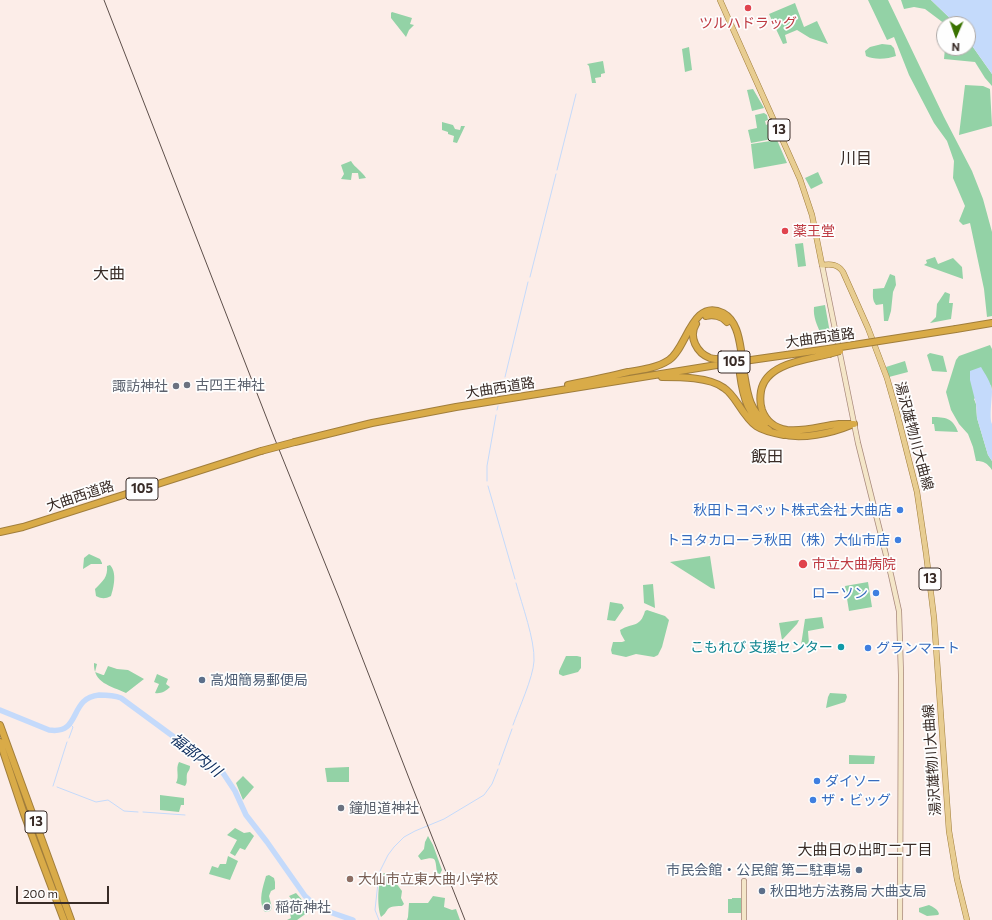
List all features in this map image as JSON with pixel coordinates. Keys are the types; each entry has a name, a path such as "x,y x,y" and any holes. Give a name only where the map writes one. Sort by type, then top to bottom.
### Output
{"highway":[{"path":"492,401 658,365 669,360 675,354 696,318 708,311 722,313 731,320 738,333 739,351 734,335 725,319 710,315 703,317 699,321 692,334 693,341 703,354 710,358 732,359 829,351"},
{"name":"大曲西道路","path":"23,526 261,451 372,424 492,401 640,377 829,351 992,323"},
{"path":"773,425 765,415 761,406 761,393 765,380 769,375 789,364 829,351"},
{"path":"784,435 763,426 753,416 745,403 742,374 750,403 759,416 773,425 787,430 798,430 816,429 838,424 854,424"},
{"path":"640,377 676,377 711,382 723,387 730,392 750,422 766,432 784,435 816,434 840,430 854,424"},
{"path":"0,532 23,526"},
{"path":"0,536 23,526"},
{"name":"13","path":"0,725 71,920"},
{"name":"13","path":"0,742 26,820 64,920"}],"main road":[{"name":"13","path":"720,0 800,179 812,215 822,265"},
{"name":"湯沢雄物川大曲線","path":"822,265 835,265 841,268 868,328 890,389 916,492 926,547 934,618 949,830 956,873 967,920"}],"street":[{"path":"822,265 862,464 899,611 901,675 900,920"},
{"path":"744,881 744,920"}],"green space":[{"path":"868,0 888,0 944,117 972,171 983,199 992,232 992,316 987,317 984,289 970,223 963,225 959,221 965,206 953,178 954,161 947,141 934,123 909,75 894,37 887,40"},
{"path":"901,0 931,0 948,16 936,16 936,17 925,9 914,7 904,9"},
{"path":"795,3 804,27 817,21 828,44 810,38 797,30 785,35 787,43 783,44 769,14"},
{"path":"392,12 412,18 410,24 414,25 409,30 406,37 391,18"},
{"path":"882,44 891,45 894,48 896,56 881,59 866,56 865,51 870,47"},
{"path":"689,47 692,70 685,72 682,49"},
{"path":"976,51 992,74 992,86 975,62 944,59 944,56 976,56"},
{"path":"603,61 605,73 601,74 601,77 595,78 596,83 592,83 589,66 587,64"},
{"path":"965,85 983,86 990,89 992,126 959,135"},
{"path":"753,89 764,108 752,111 747,90"},
{"path":"764,113 767,115 768,120 765,121 766,125 770,123 777,138 751,143 748,130 757,128 755,115"},
{"path":"442,122 453,125 455,129 460,130 461,126 465,126 457,143 453,142 454,136 442,130"},
{"path":"777,140 787,163 754,169 751,144"},
{"path":"351,161 366,178 359,179 358,173 352,173 351,180 341,179 344,174 341,165"},
{"path":"818,172 823,183 811,189 805,178"},
{"path":"803,243 806,266 798,267 795,244"},
{"path":"935,257 938,264 953,258 962,267 963,279 924,265 927,263 926,260"},
{"path":"890,274 895,276 896,285 893,292 891,311 888,321 884,321 883,304 876,305 873,297 873,289 884,288"},
{"path":"945,292 950,294 949,303 953,303 951,319 930,323 936,317 937,304"},
{"path":"825,305 830,333 821,334 815,318 814,307"},
{"path":"990,345 992,349 992,391 991,385 974,399 977,418 988,455 992,461 992,470 985,463 976,461 968,434 959,424 951,410 946,392 956,360 959,356"},
{"path":"930,353 943,356 947,372 932,371 927,355"},
{"path":"905,361 908,372 889,377 886,367"},
{"path":"932,417 948,419 954,424 958,432 935,431 934,424 932,424"},
{"path":"89,554 100,559 102,564 91,564 83,569 84,558"},
{"path":"710,556 715,589 711,588 670,562"},
{"path":"110,565 114,572 114,584 111,596 100,598 96,596 95,589 104,579 107,573 107,566"},
{"path":"868,582 872,607 849,611 845,586"},
{"path":"653,584 655,608 644,603 643,585"},
{"path":"610,602 622,604 624,608 615,621 607,620"},
{"path":"647,610 665,616 669,620 662,647 658,655 654,657 636,654 626,657 612,654 611,650 613,642 625,641 620,630 639,622"},
{"path":"822,617 824,628 808,631 809,644 801,645 805,619"},
{"path":"799,620 797,624 782,640 779,623"},
{"path":"566,656 581,657 581,668 578,672 563,676 559,674 559,671"},
{"path":"94,663 97,664 95,672 94,670"},
{"path":"108,666 128,670 144,679 126,693 104,683 95,672 104,675"},
{"path":"157,674 168,679 166,684 170,687 163,692 155,693 159,684 154,682"},
{"path":"830,693 846,694 847,697 845,702 826,708"},
{"path":"849,755 875,756 874,764 849,764"},
{"path":"179,762 190,766 185,786 176,783 178,778 177,767"},
{"path":"349,767 349,782 327,782 325,768"},
{"path":"243,776 254,787 243,800 236,783"},
{"path":"160,795 184,798 184,805 181,805 179,812 160,810"},
{"path":"235,828 244,833 250,832 254,836 245,850 240,848 235,856 230,853 237,840 227,835"},
{"path":"428,836 442,870 440,874 437,873 436,864 433,858 421,860 418,856 424,849"},
{"path":"228,856 238,861 230,880 209,874 212,866 218,868 220,864 226,864"},
{"path":"384,873 392,878 402,891 401,898 404,904 402,906 396,906 388,909 381,917 378,894 380,881"},
{"path":"269,875 274,878 275,889 271,891 269,896 272,908 270,911 266,912 262,907 261,898 266,876"},
{"path":"296,893 311,910 297,920 287,920 291,918 290,913 294,907 289,896"},
{"path":"433,896 445,898 444,907 452,910 456,909 460,920 407,920 409,903 428,903"},
{"path":"741,898 741,913 728,913 728,899"},
{"path":"929,905 936,909 939,914 938,915 927,916 919,912 919,908"}],"water":[{"path":"931,0 992,0 992,74 976,51 976,16 948,16"},
{"path":"981,367 989,381 992,391 992,461 988,455 977,418 976,404 970,380 970,371"}],"waterway":[{"path":"557,170 576,94"},
{"path":"530,277 556,174"},
{"path":"505,377 528,282"},
{"path":"500,395 503,383"},
{"path":"497,410 498,406"},
{"path":"487,481 487,466 496,415"},
{"path":"488,486 515,579"},
{"path":"513,725 528,684 534,661 530,633 516,583"},
{"name":"福部内川","path":"0,710 49,730 59,730 66,727 71,722 83,702 89,698 99,695 121,698 223,773 235,791 246,815 305,896 317,907 353,920"},
{"path":"69,738 73,727 70,724"},
{"path":"499,765 512,729"},
{"path":"53,786 67,742"},
{"path":"379,920 375,910 379,873 394,847 404,837 444,819 484,795 492,784 498,769"},
{"path":"57,787 96,802 108,800 124,811 138,812"},
{"path":"143,812 185,815"}],"tunnel":[{"path":"737,351 740,374"}],"railway":[{"path":"104,0 274,437 339,598 465,920"}],"place":[{"name":"ツルハドラッグ","path":"748,8"},
{"name":"薬王堂","path":"785,231"},
{"name":"古四王神社","path":"187,385"},
{"name":"諏訪神社","path":"176,386"},
{"name":"秋田トヨペット株式会社 大曲店","path":"900,510"},
{"name":"トヨタカローラ秋田（株）大仙市店","path":"898,540"},
{"name":"市立大曲病院","path":"803,564"},
{"name":"ローソン","path":"876,593"},
{"name":"こもれび 支援センター","path":"841,647"},
{"name":"グランマート","path":"868,648"},
{"name":"高畑簡易郵便局","path":"202,680"},
{"name":"ダイソー","path":"817,781"},
{"name":"ザ・ビッグ","path":"813,800"},
{"name":"鐘旭道神社","path":"341,808"},
{"name":"市民会館・公民館 第二駐車場","path":"859,870"},
{"name":"大仙市立東大曲小学校","path":"350,879"},
{"name":"秋田地方法務局 大曲支局","path":"762,891"},
{"name":"稲荷神社","path":"267,907"}],"district":[{"name":"川目","path":"856,159"},
{"name":"大曲","path":"109,274"},
{"name":"飯田","path":"767,457"},
{"name":"大曲日の出町二丁目","path":"865,850"}]}
